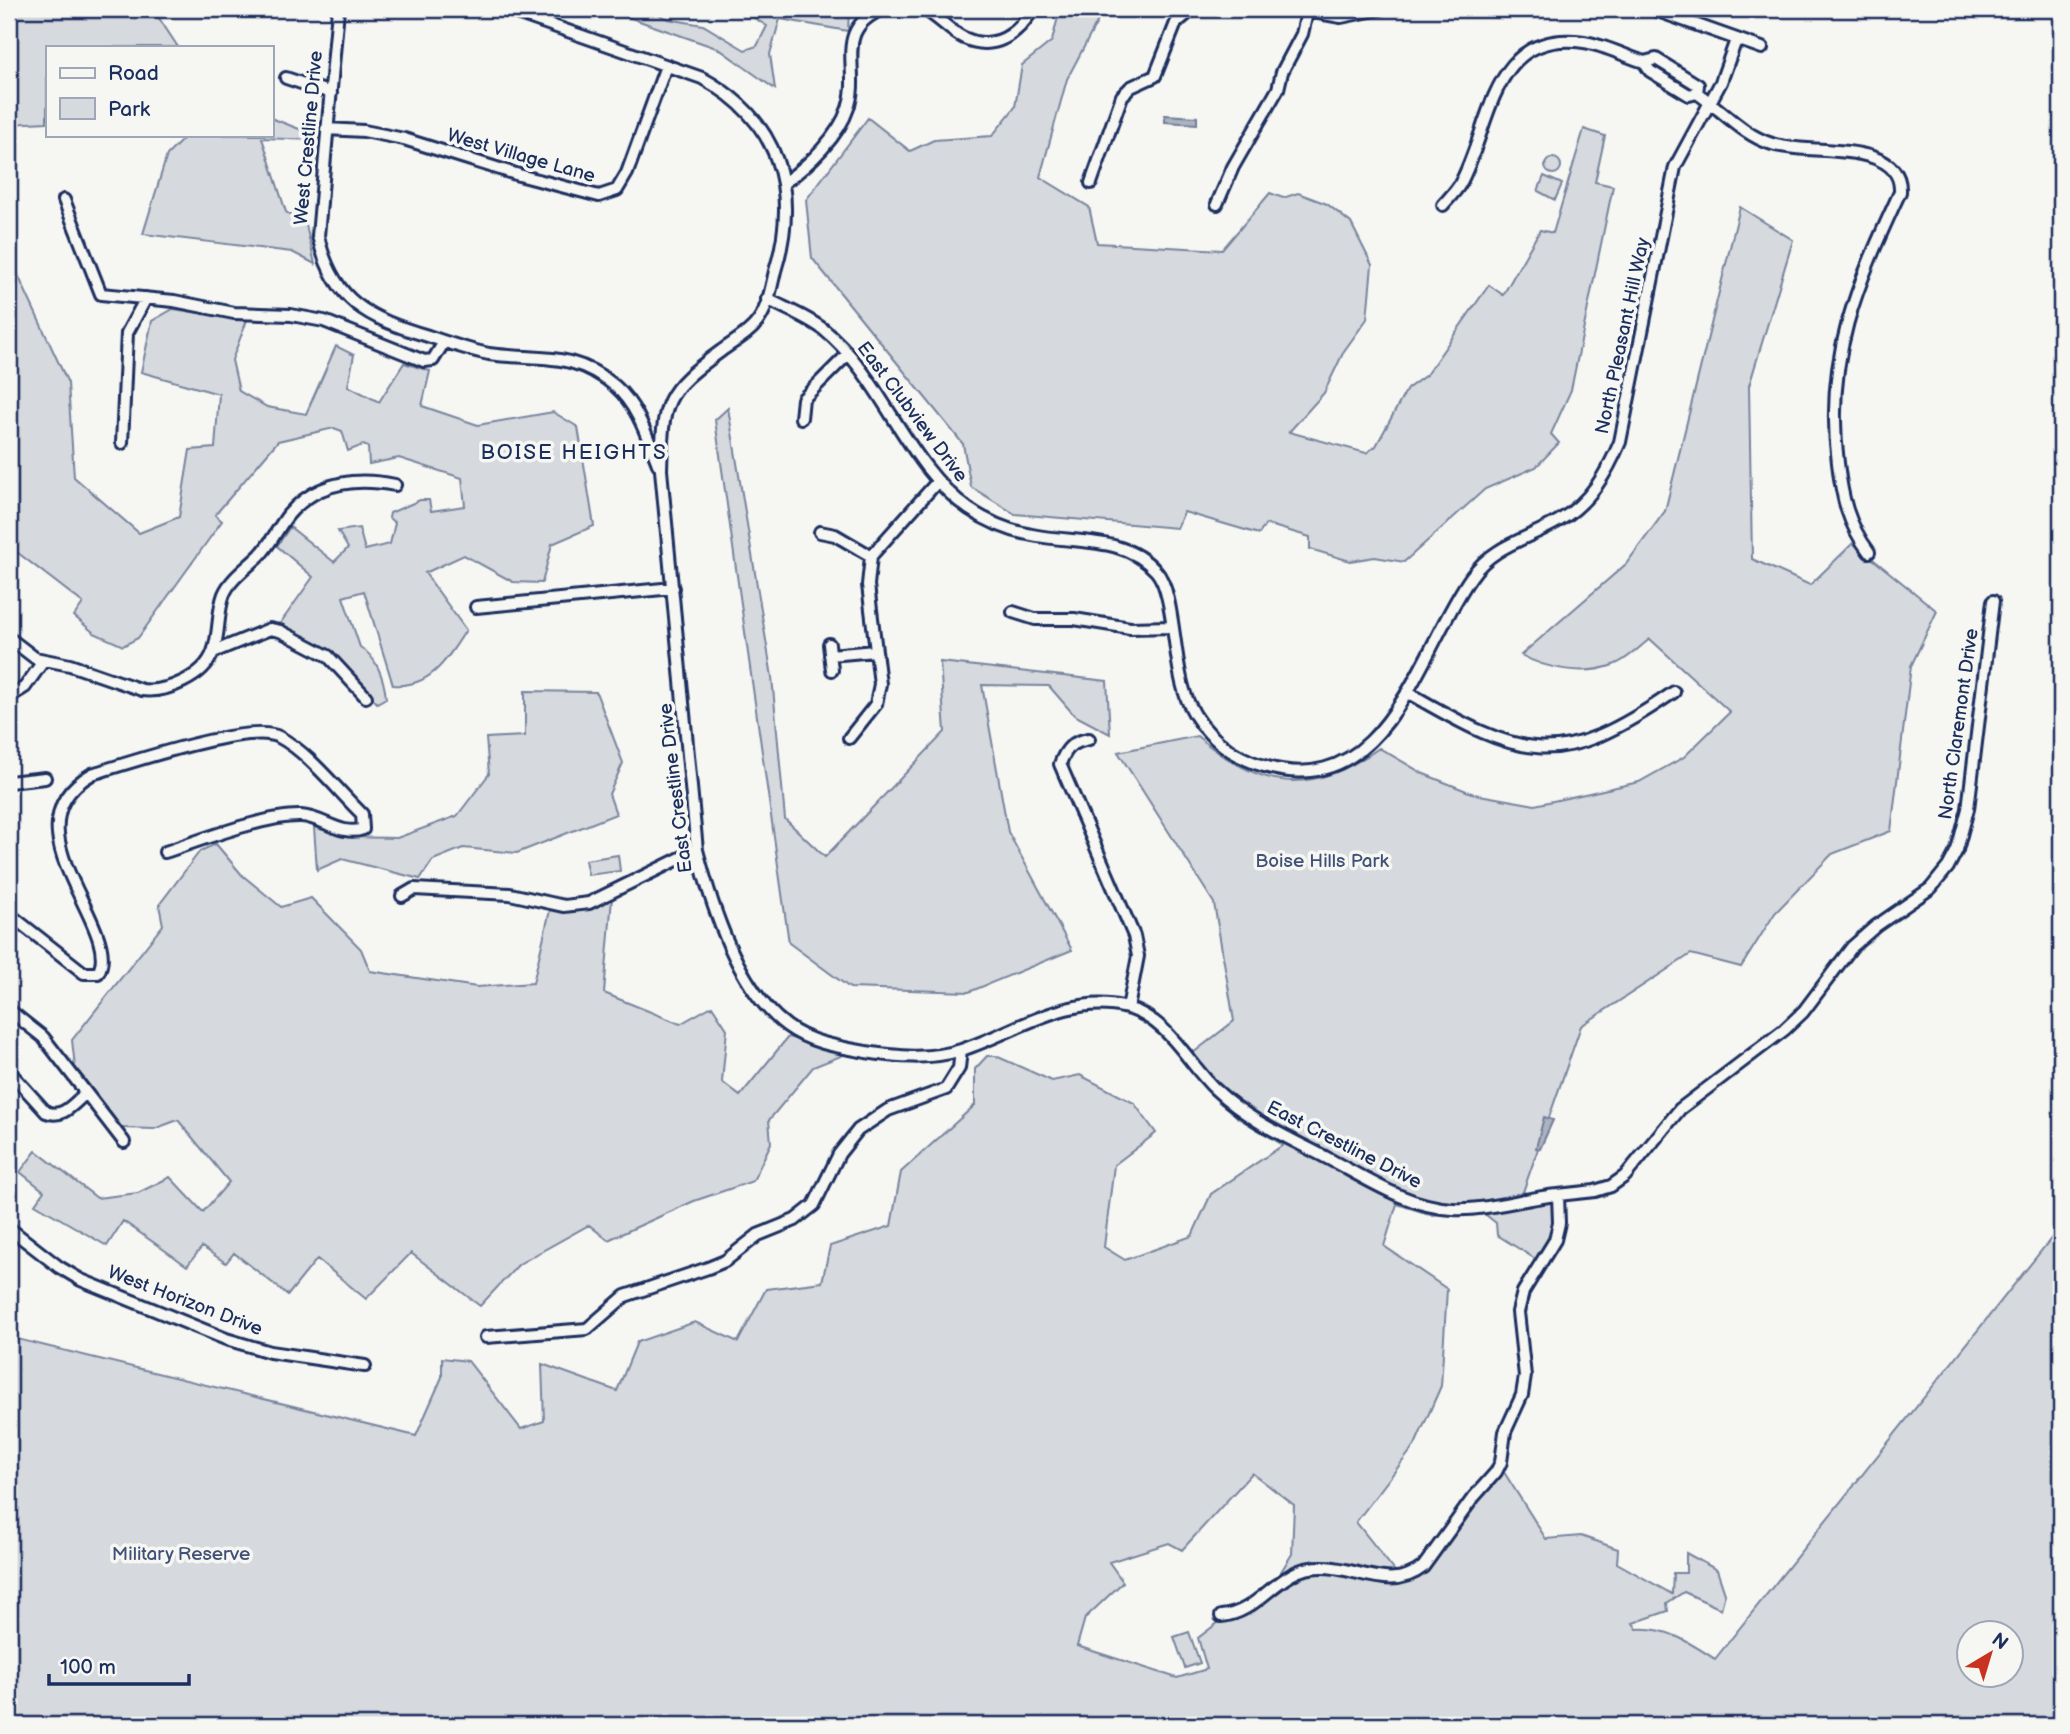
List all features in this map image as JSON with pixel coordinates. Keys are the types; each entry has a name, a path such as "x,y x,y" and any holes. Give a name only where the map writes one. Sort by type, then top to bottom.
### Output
{"street":[{"name":"West Crestline Drive","path":"338,9 318,236 332,276 343,292 370,316 444,342 488,354 568,360 600,374 627,398 638,414 661,470"},
{"path":"505,9 716,86 744,109 773,149 785,182 785,234 764,312 749,331 679,385 663,417 661,470"},
{"path":"785,182 807,164 848,111 852,89 850,48 854,36 866,19 884,9"},
{"path":"923,9 964,38 979,42 1005,39 1016,33 1034,9"},
{"path":"1091,183 1122,96 1131,87 1155,76 1176,23 1193,9"},
{"path":"1217,204 1233,167 1279,89 1282,72 1302,34 1302,11 1341,17 1380,9"},
{"path":"1652,9 1762,48"},
{"name":"North Pleasant Hill Way","path":"1407,692 1470,578 1484,560 1571,512 1598,485 1612,462 1620,442 1675,167 1711,102 1737,40"},
{"path":"1443,205 1460,184 1496,89 1507,69 1529,51 1556,42 1578,41 1644,62 1656,59 1698,85 1697,93 1738,125 1773,145 1852,152 1892,165 1897,172 1900,192 1867,264 1847,319 1836,372 1833,429 1842,498 1853,530 1869,552"},
{"name":"West Village Lane","path":"326,129 364,131 404,139 519,175 599,196 617,190 627,173 666,66"},
{"path":"286,78 331,93"},
{"path":"64,200 101,294 146,298 234,313 291,315 324,321 424,361 433,360 444,342"},
{"path":"122,443 127,333 146,298"},
{"name":"East Clubview Drive","path":"767,299 801,315 824,330 848,354 938,481 967,507 1011,530 1035,536 1112,544 1133,551 1158,573 1166,587 1181,682 1189,705 1201,722 1232,753 1276,770 1299,772 1350,757 1382,730 1407,692"},
{"path":"801,418 803,399 848,354"},
{"name":"East Crestline Drive","path":"661,470 697,850 708,893 746,978 764,1005 788,1027 811,1040 879,1054 916,1056 961,1050 1059,1011 1085,1006 1128,1008 1142,1014 1164,1030 1213,1087 1240,1111 1272,1131 1393,1193 1434,1208 1456,1210 1558,1195"},
{"path":"213,652 223,596 228,587 266,548 288,515 306,500 342,482 369,480 395,485"},
{"path":"849,738 876,704 880,684 868,585 871,556 938,481"},
{"path":"820,531 835,535 871,556"},
{"path":"477,607 673,588"},
{"name":"North Claremont Drive","path":"1558,1195 1595,1191 1611,1186 1625,1176 1680,1109 1784,1030 1803,1012 1852,947 1876,926 1931,888 1948,867 1957,850 1968,809 1993,601"},
{"path":"1013,612 1035,619 1074,619 1130,628 1171,627"},
{"path":"9,638 35,658 153,691 195,674 213,652 270,629 280,631 328,656 366,697"},
{"path":"832,670 829,649 876,651"},
{"path":"9,697 31,681 44,660"},
{"path":"1407,692 1502,742 1558,748 1582,744 1604,736 1674,692"},
{"path":"9,914 90,975 98,973 102,956 56,856 50,831 58,804 78,781 104,770 213,739 268,733 291,745 362,814 365,823 363,829 345,831 301,816 245,826 166,852"},
{"path":"1089,739 1075,741 1065,751 1060,764 1134,936 1139,956 1128,1008"},
{"path":"9,782 45,778"},
{"path":"402,896 414,889 510,894 564,906 589,903 697,850"},
{"path":"9,1010 43,1037 124,1142"},
{"path":"486,1337 587,1329 625,1296 725,1261 758,1236 795,1220 814,1205 839,1154 858,1130 888,1110 946,1089 959,1068 961,1050"},
{"path":"9,1071 46,1112 55,1115 63,1113 85,1094"},
{"path":"1221,1616 1242,1612 1287,1577 1316,1567 1351,1570 1391,1581 1404,1579 1423,1567 1501,1462 1505,1432 1522,1395 1525,1376 1518,1312 1523,1292 1555,1240 1559,1223 1558,1195"},
{"name":"West Horizon Drive","path":"9,1228 81,1280 226,1339 270,1352 365,1366"}],"green space":[{"path":"9,9 153,9 177,46 46,46 46,122 9,124"},
{"path":"605,9 649,9 668,19 703,25 745,50 757,46 767,26 740,9 849,9 848,31 780,19 770,54 775,89 719,49"},
{"path":"1060,9 1104,9 1067,79 1040,177 1089,207 1097,243 1222,250 1270,193 1283,198 1298,193 1327,204 1351,223 1372,265 1367,319 1344,351 1324,393 1289,432 1366,453 1376,446 1407,389 1426,375 1489,285 1503,295 1540,230 1553,233 1584,129 1605,136 1595,182 1613,186 1571,390 1551,434 1559,443 1536,467 1485,489 1404,562 1375,557 1350,561 1310,549 1310,537 1266,524 1259,534 1184,512 1177,528 1015,514 971,487 963,444 812,258 806,200 868,118 910,151 934,140 992,136 1015,107 1022,65 1052,41"},
{"path":"273,119 312,134 312,140 262,138 286,212 306,225 315,264 292,252 143,234 167,155 186,136 273,136"},
{"path":"1553,158 1559,160 1559,172 1553,174 1547,172 1545,166 1547,160"},
{"path":"1544,176 1562,184 1555,200 1538,191"},
{"path":"1740,207 1793,240 1749,386 1752,559 1810,585 1853,543 1937,611 1911,666 1891,831 1832,854 1775,913 1741,967 1691,954 1581,1026 1523,1192 1565,1209 1556,1250 1545,1265 1497,1235 1496,1223 1481,1211 1432,1215 1397,1204 1384,1246 1447,1289 1441,1386 1415,1445 1356,1522 1398,1575 1418,1564 1468,1497 1491,1474 1497,1461 1546,1539 1581,1536 1618,1549 1617,1563 1672,1594 1673,1573 1686,1573 1686,1553 1717,1570 1725,1594 1721,1609 1684,1592 1667,1603 1668,1611 1633,1623 1637,1629 1669,1633 1715,1659 2061,1226 2061,1725 9,1725 9,1337 416,1436 442,1377 442,1358 468,1361 521,1429 544,1421 542,1364 617,1391 637,1342 695,1322 738,1342 766,1289 822,1282 830,1246 891,1226 901,1172 975,1105 975,1069 987,1056 996,1056 1052,1081 1080,1075 1134,1103 1156,1133 1114,1165 1104,1247 1125,1260 1192,1236 1211,1194 1283,1145 1238,1118 1184,1060 1234,1021 1214,903 1118,752 1197,736 1242,767 1285,781 1330,775 1379,748 1424,774 1474,794 1535,805 1639,782 1684,757 1730,712 1650,639 1618,663 1590,670 1554,667 1521,655 1626,564 1665,511","holes":["1252,1473 1294,1505 1292,1554 1277,1578 1198,1638 1207,1669 1177,1678 1077,1646 1085,1618 1123,1582 1109,1562 1169,1543 1182,1550"]},
{"path":"9,261 12,262 68,383 74,477 139,533 179,517 190,450 215,448 219,394 141,372 152,321 173,309 247,320 232,360 239,391 267,407 306,414 336,346 354,355 348,386 379,402 404,363 430,371 422,406 478,425 553,412 578,427 594,526 552,544 542,583 513,582 464,555 425,573 466,630 437,670 418,682 393,685 364,591 343,597 360,647 371,657 381,676 386,698 377,703 328,649 279,625 313,577 277,546 290,527 334,562 348,548 338,531 359,528 365,550 390,544 395,523 389,518 390,513 420,500 429,500 431,511 465,506 462,478 399,458 369,464 368,447 363,445 348,451 342,431 334,428 278,441 215,515 222,521 138,638 123,646 94,633 74,616 83,603 9,546"},
{"path":"728,408 772,677 785,819 825,857 945,732 940,662 1107,681 1110,734 1074,715 1049,686 982,685 1008,832 1072,950 969,992 850,988 789,943 715,420"},
{"path":"525,691 596,692 623,763 609,794 616,814 517,853 463,848 433,860 420,879 342,859 317,870 314,827 346,837 397,838 457,816 489,774 486,738 525,736"},
{"path":"216,844 242,875 281,907 311,898 361,949 370,971 477,987 533,983 550,910 581,909 612,898 604,993 680,1024 712,1006 727,1029 722,1082 740,1096 788,1037 846,1054 813,1067 769,1120 771,1143 753,1181 694,1201 608,1240 589,1225 519,1264 480,1306 411,1253 366,1299 317,1259 288,1295 234,1253 226,1263 202,1247 187,1266 123,1221 107,1246 35,1204 44,1191 20,1172 36,1151 97,1198 138,1193 170,1177 203,1212 229,1182 178,1120 154,1129 122,1128 75,1067 72,1040 163,925 159,905 200,851"},
{"path":"618,855 620,871 588,875 585,860"},
{"path":"1189,1632 1200,1663 1185,1668 1174,1637"}],"shaded area":[{"path":"1165,115 1197,117 1197,124 1165,122"},
{"path":"1544,1117 1553,1120 1540,1149 1536,1148"}],"district":[{"name":"BOISE HEIGHTS","path":"574,452"}],"park label":[{"name":"Boise Hills Park","path":"1322,861"},
{"name":"Military Reserve","path":"181,1554"}]}
